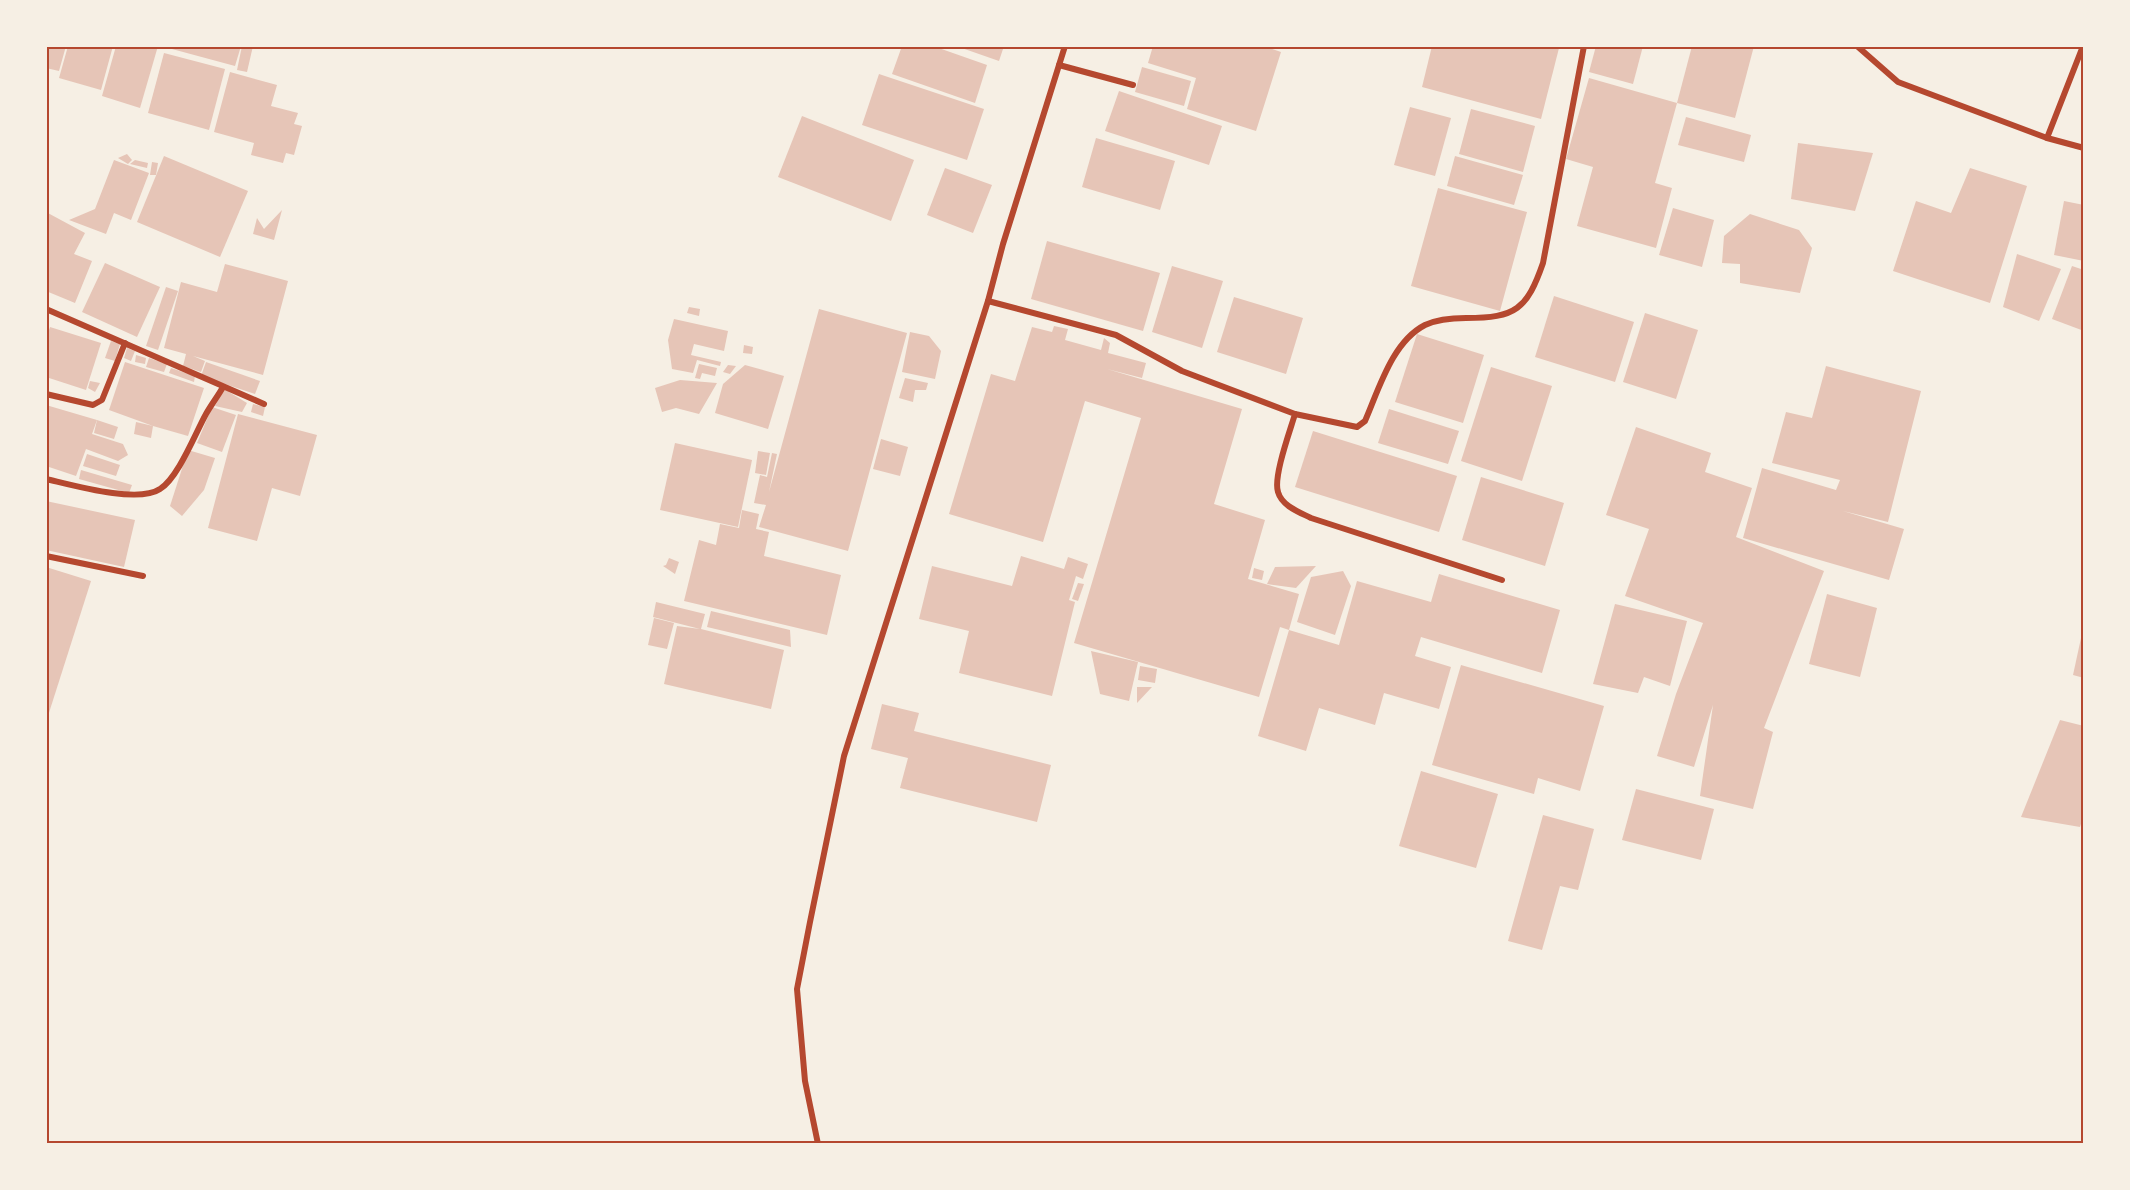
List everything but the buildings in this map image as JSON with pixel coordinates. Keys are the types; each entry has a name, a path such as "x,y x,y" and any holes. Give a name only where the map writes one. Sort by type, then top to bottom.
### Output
{"street":[{"path":"818,1143 805,1082 797,989 844,756 988,301 1003,244 1065,46"},
{"path":"988,301 1116,335 1182,371 1294,414 1357,427 1365,421 1391,362 1405,340 1425,325 1450,318 1502,316 1521,306 1534,289 1543,263 1584,46"},
{"path":"1857,46 1898,82 2047,138 2084,148"},
{"path":"2047,138 2083,46"},
{"path":"1059,65 1133,85"},
{"path":"46,309 264,404"},
{"path":"46,394 93,405 102,400 125,343"},
{"path":"46,479 87,489 125,494 144,494 160,490 173,476 206,413 224,387"},
{"path":"1294,414 1279,470 1278,492 1288,506 1311,518 1502,580"},
{"path":"46,556 143,576"}]}
